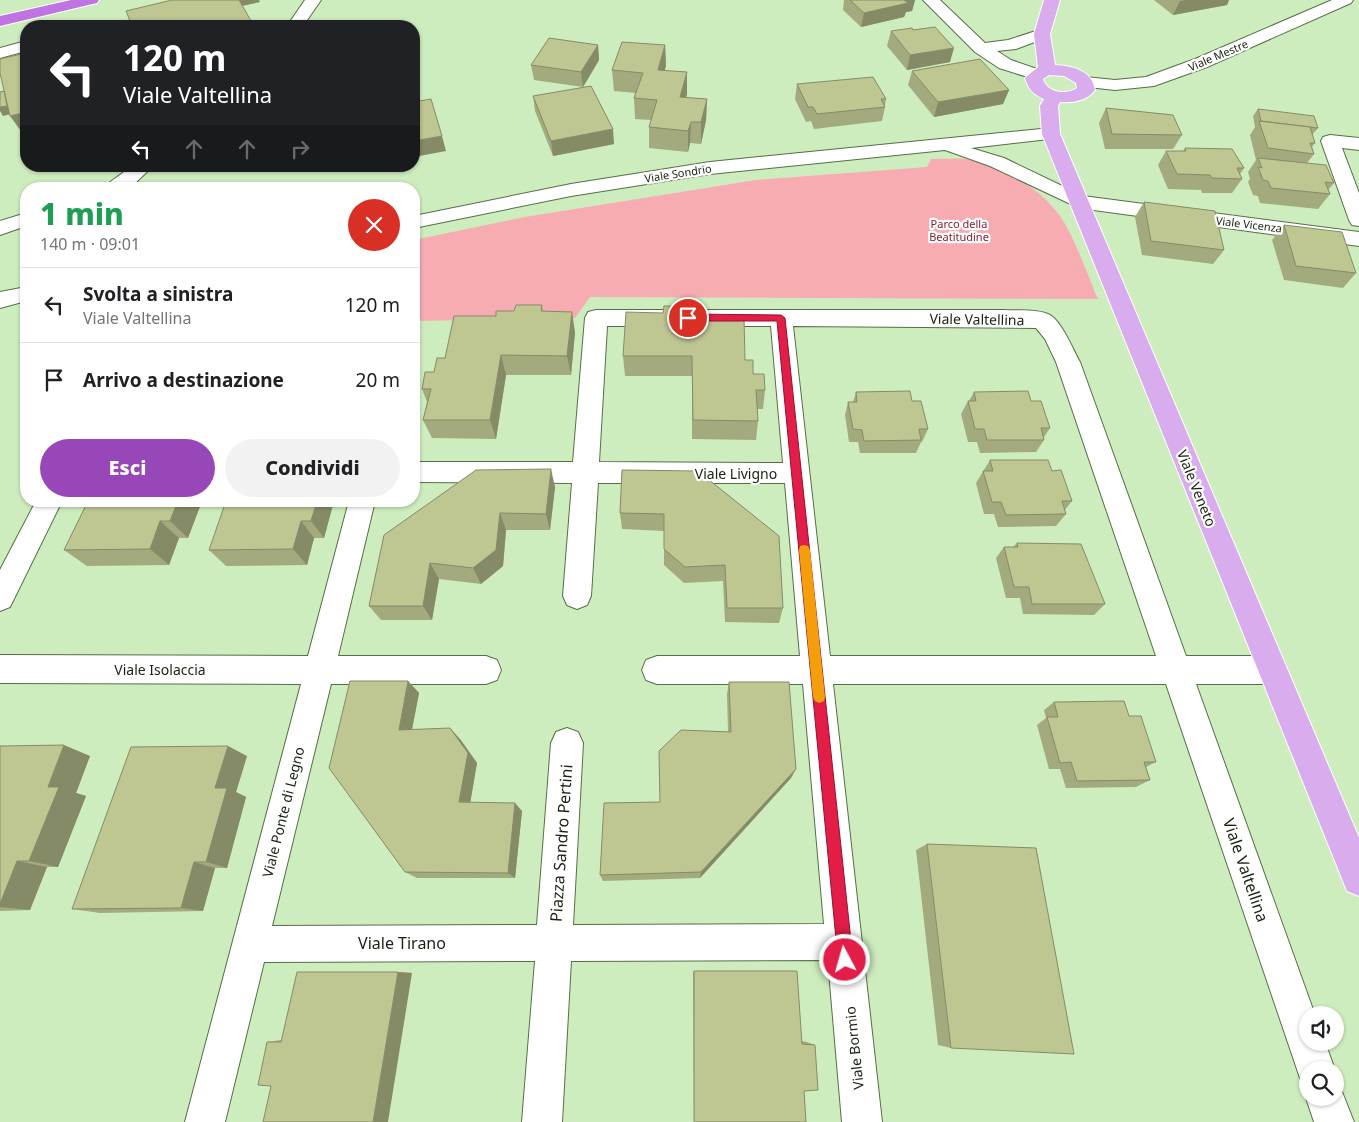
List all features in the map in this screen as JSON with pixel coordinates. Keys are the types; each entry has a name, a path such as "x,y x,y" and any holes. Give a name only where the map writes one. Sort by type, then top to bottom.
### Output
{"highway":[{"path":"0,7 29,0"},
{"path":"0,21 91,0"}],"main road":[{"path":"1042,72 1042,34 1052,0"},
{"path":"1042,72 1070,72 1086,82 1086,90 1078,96 1055,96 1037,86 1034,78 1042,72"},
{"name":"Viale Veneto","path":"1055,96 1049,106 1051,134 1359,879"}],"street":[{"path":"299,20 313,0"},
{"path":"931,0 981,48 1005,64 1042,72"},
{"name":"Viale Mestre","path":"1086,82 1114,85 1148,82 1201,63 1345,0"},
{"path":"981,48 1010,45 1042,34"},
{"path":"0,53 20,48"},
{"name":"Viale Sondrio","path":"420,221 570,190 710,168 1051,134"},
{"path":"1359,144 1330,141 1359,220"},
{"name":"Viale Sondrio","path":"945,145 997,162 1079,202"},
{"path":"125,182 137,172"},
{"name":"Viale Vicenza","path":"1079,202 1359,239"},
{"path":"0,228 20,220"},
{"path":"0,300 20,295"},
{"name":"Viale Valtellina","path":"585,472 596,318 1006,318 1042,320 1054,335 1068,362 1313,1061"},
{"name":"Viale Bormio","path":"781,318 862,1122"},
{"name":"Viale Livigno","path":"420,472 796,473"},
{"path":"578,596 585,472"},
{"path":"0,598 46,507"},
{"name":"Viale Ponte di Legno","path":"204,1122 361,507"},
{"name":"Viale Isolaccia","path":"0,669 320,670"},
{"path":"320,670 486,670"},
{"path":"657,670 1272,670"},
{"name":"Piazza Sandro Pertini","path":"554,943 567,743"},
{"name":"Viale Tirano","path":"250,944 844,942"},
{"path":"542,1122 554,943"},
{"path":"1328,1106 1334,1122"}],"green space":[{"name":"Parco della Beatitudine","path":"931,159 966,159 1004,171 1028,185 1048,202 1063,220 1098,299 590,297 575,318 420,321 420,239 525,217 756,180 927,167"}],"building":[{"path":"172,0 239,0 251,20 130,20 126,11"},
{"path":"850,0 904,0 908,3 864,13"},
{"path":"935,27 954,48 910,55 891,31 912,28 913,30"},
{"path":"549,38 598,45 581,72 531,65"},
{"path":"622,42 665,45 658,70 687,72 680,97 707,99 701,122 691,122 688,131 649,127 657,100 634,98 643,73 612,70"},
{"path":"20,54 20,114 10,116 0,73 0,59"},
{"path":"980,59 1009,90 938,102 912,71"},
{"path":"873,77 886,99 881,99 885,107 817,114 813,107 808,107 797,84"},
{"path":"591,86 613,129 551,141 533,96"},
{"path":"4,91 7,106 0,107 0,92"},
{"path":"431,99 442,136 420,140 420,101"},
{"path":"1106,108 1173,115 1182,135 1112,134"},
{"path":"1258,109 1314,116 1318,128 1261,121"},
{"path":"1259,121 1310,127 1315,143 1310,143 1314,154 1268,148"},
{"path":"1185,148 1232,149 1244,168 1237,168 1242,179 1212,178 1210,175 1177,174 1166,151 1186,151"},
{"path":"1258,158 1326,165 1334,183 1325,182 1330,194 1271,188 1268,181 1263,180 1258,167 1262,168"},
{"path":"1144,202 1215,211 1224,250 1151,241"},
{"path":"1284,225 1342,232 1356,273 1296,266"},
{"path":"516,305 542,305 541,311 572,312 567,356 501,355 490,420 423,420 431,389 422,389 425,372 434,372 437,358 445,358 454,316 496,316 496,311 514,311"},
{"path":"664,306 686,306 686,312 702,313 702,318 744,318 745,360 753,360 753,374 764,374 765,390 756,390 758,421 693,420 692,356 623,356 626,312 663,313"},
{"path":"910,391 912,401 921,401 928,429 919,429 921,440 864,441 862,430 853,429 848,402 857,402 856,392"},
{"path":"1028,391 1031,401 1041,401 1050,428 1041,428 1044,440 987,440 984,429 975,429 968,401 976,401 974,392"},
{"path":"990,460 1048,460 1052,471 1061,470 1072,501 1062,501 1066,514 1006,515 1001,502 992,502 983,471 993,471"},
{"path":"551,469 546,514 500,513 496,550 473,568 430,563 423,606 369,606 384,535 476,470"},
{"path":"622,470 698,471 779,536 783,608 727,608 725,565 685,567 664,549 664,514 620,513"},
{"path":"85,507 176,507 170,521 160,521 150,549 64,550"},
{"path":"224,507 315,507 311,521 301,521 293,549 209,550"},
{"path":"1017,543 1081,544 1105,604 1032,604 1029,587 1014,587 1004,547 1018,547"},
{"path":"350,681 408,681 399,730 450,728 468,753 459,802 515,803 508,873 405,872 329,768"},
{"path":"729,682 789,682 796,769 701,872 600,875 604,803 660,802 659,751 681,730 731,732"},
{"path":"1124,701 1129,716 1141,716 1156,762 1144,762 1150,780 1077,781 1071,762 1060,763 1047,717 1058,717 1054,702"},
{"path":"64,745 48,787 59,787 29,861 17,861 0,904 0,746"},
{"path":"228,746 215,788 227,788 206,862 194,862 181,908 72,909 131,747"},
{"path":"927,844 1036,848 1074,1054 951,1048"},
{"path":"694,971 797,971 802,1044 815,1045 818,1090 804,1091 806,1122 694,1122"},
{"path":"297,972 398,972 373,1122 263,1122 271,1086 258,1085 267,1042 281,1042"}],"slow traffic":[{"path":"804,550 819,697"}],"route":[{"path":"688,318 781,318 845,960"}]}
